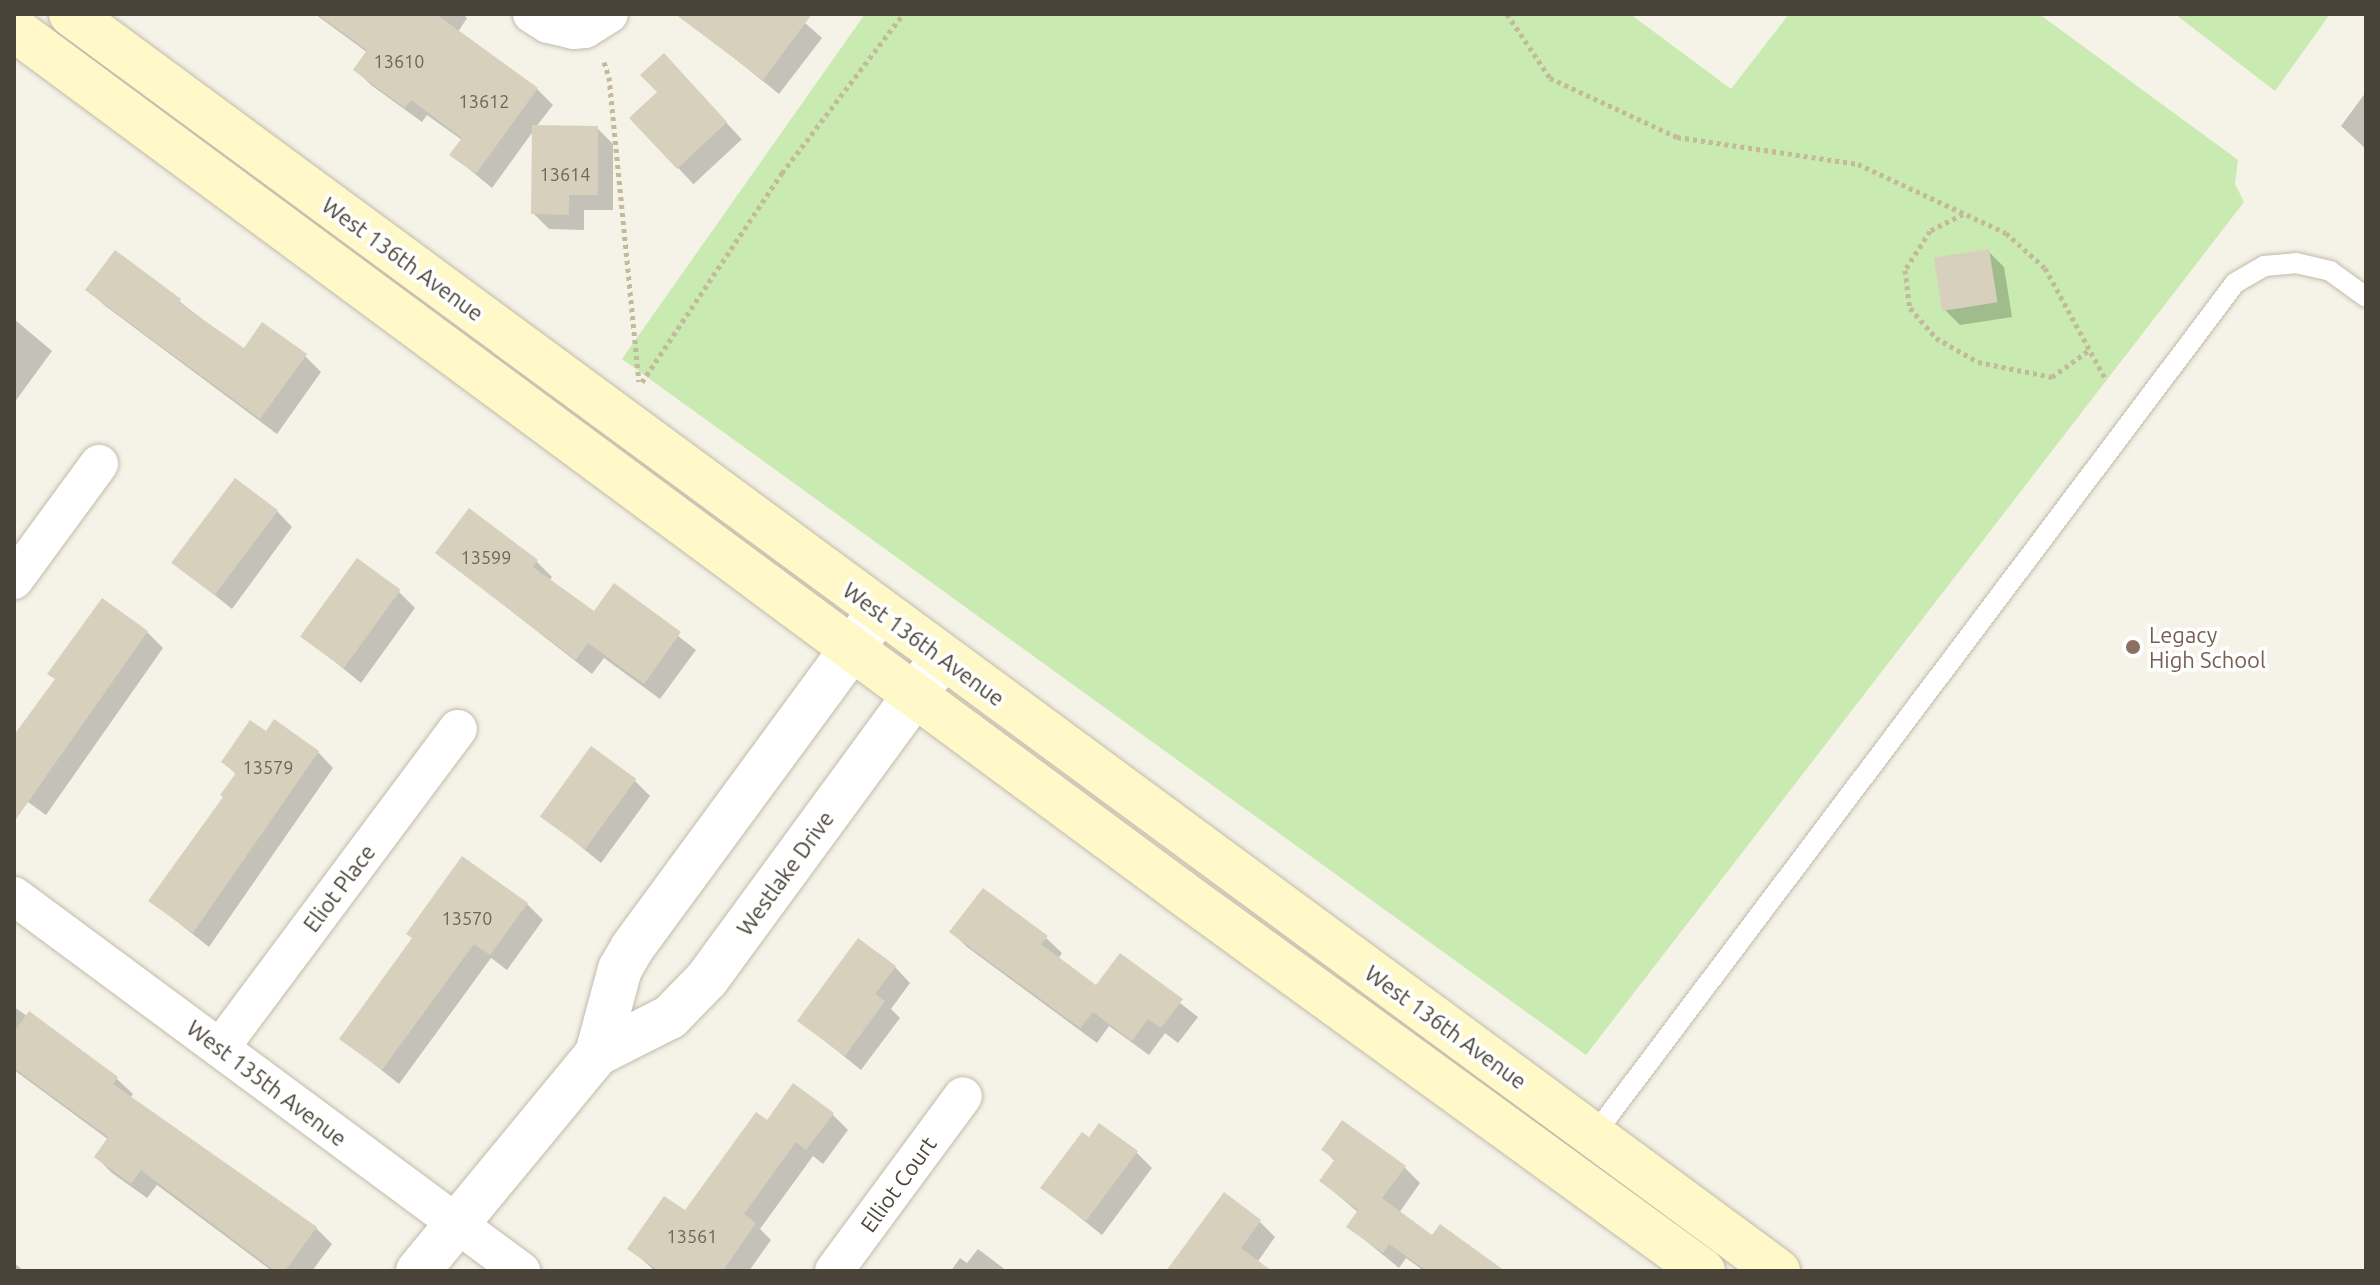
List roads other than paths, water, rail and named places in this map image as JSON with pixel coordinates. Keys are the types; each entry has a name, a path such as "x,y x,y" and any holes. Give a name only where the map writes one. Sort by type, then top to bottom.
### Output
{"main road":[{"name":"West 136th Avenue","path":"71,14 1778,1271"},
{"name":"West 136th Avenue","path":"14,29 1181,892 1703,1271"}],"street":[{"path":"532,14 548,24 573,30 601,19"},
{"path":"14,580 99,464"},
{"name":"Westlake Drive","path":"597,1054 620,969 632,948 880,611"},
{"name":"Westlake Drive","path":"418,1271 597,1054 670,1017 697,991 943,657"},
{"name":"Eliot Place","path":"220,1048 458,729"},
{"name":"West 135th Avenue","path":"14,896 521,1271"},
{"name":"Elliot Court","path":"834,1271 963,1096"}],"lane":[{"path":"1568,1171 2235,283 2264,266 2296,263 2330,271 2366,297"}],"place":[{"name":"Legacy High School","path":"2133,647"}]}
